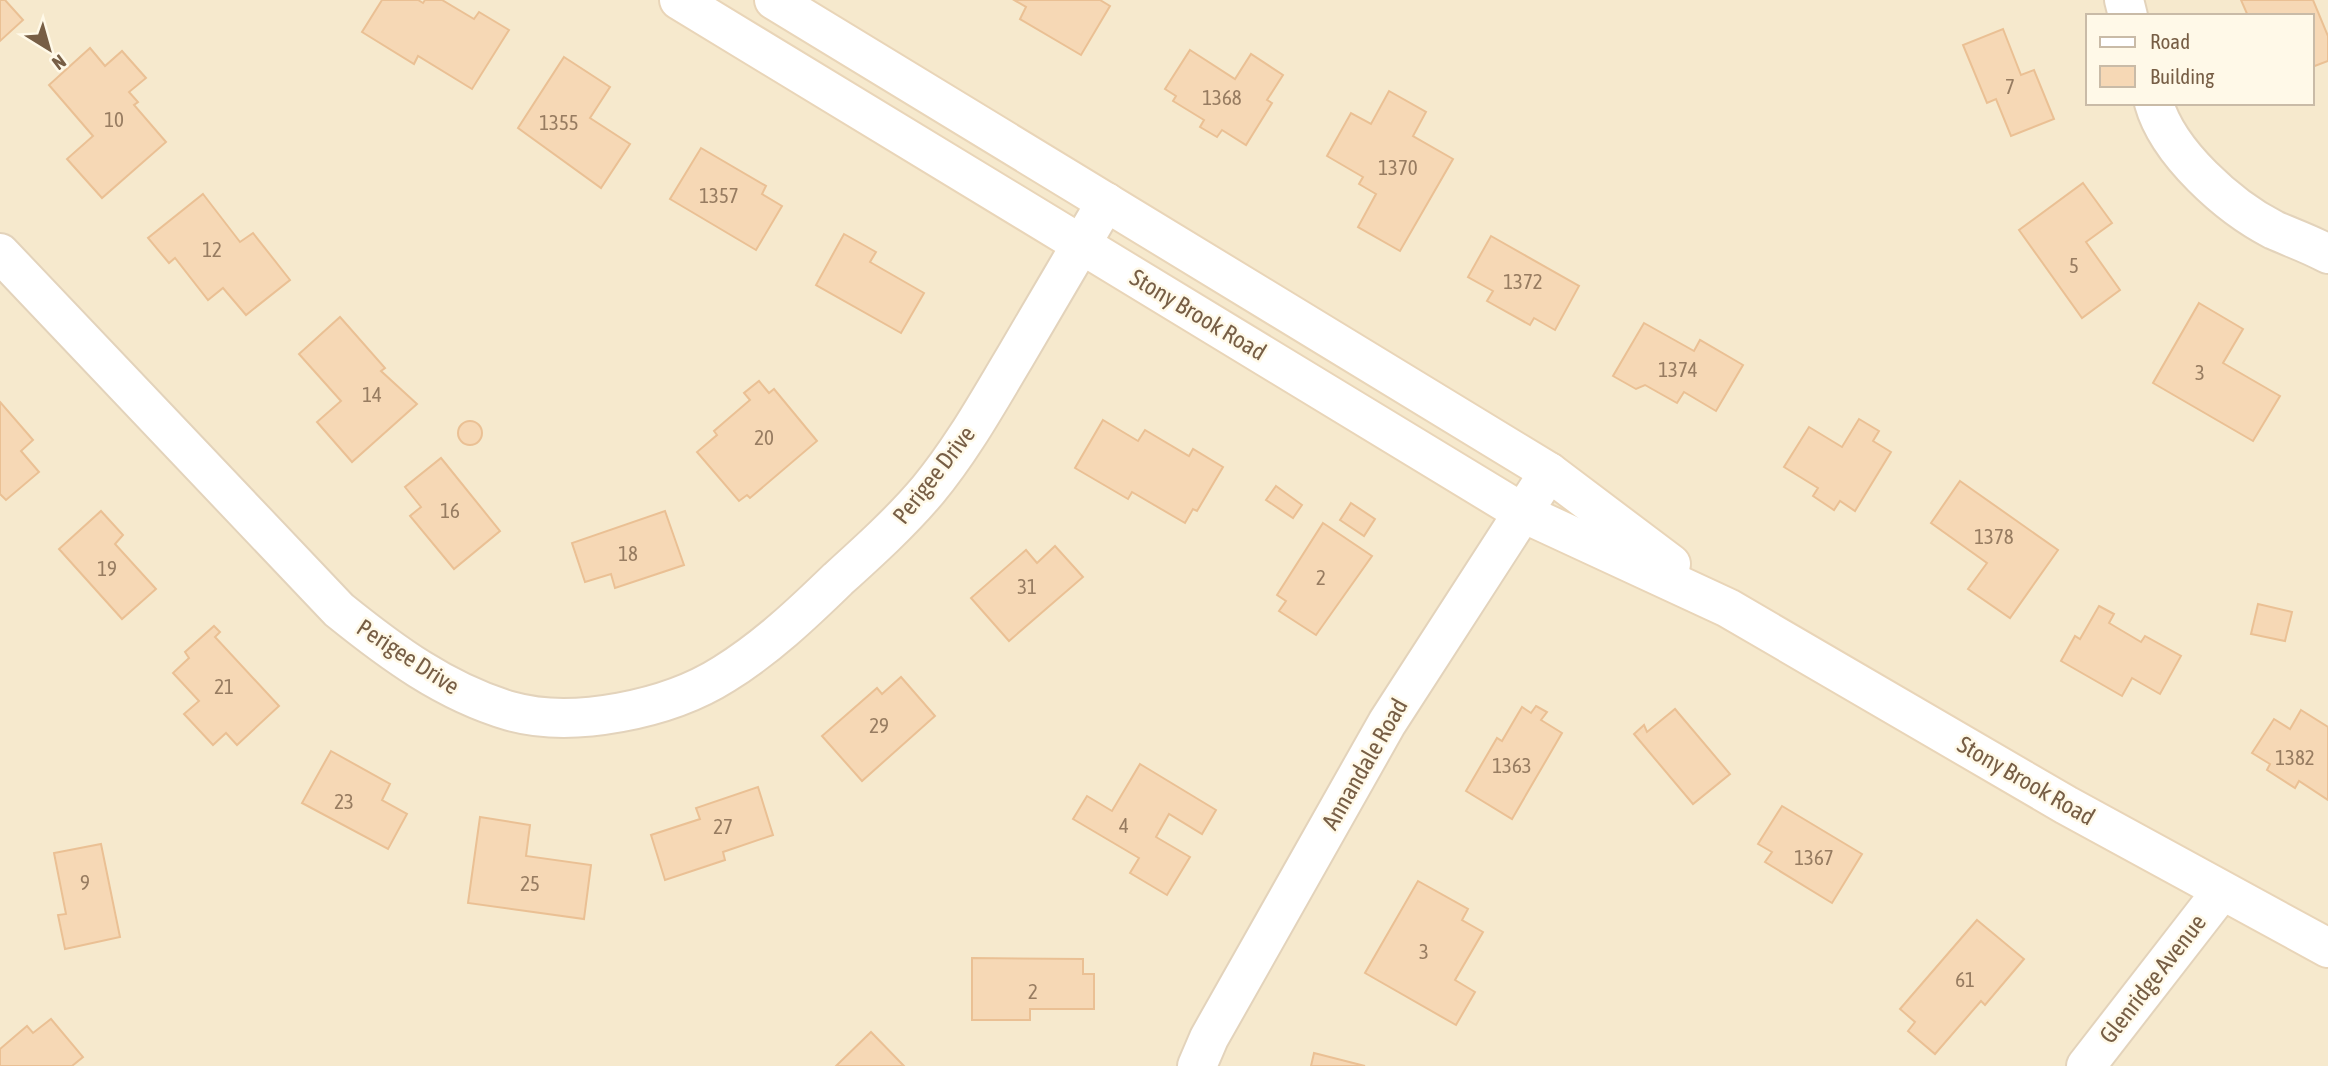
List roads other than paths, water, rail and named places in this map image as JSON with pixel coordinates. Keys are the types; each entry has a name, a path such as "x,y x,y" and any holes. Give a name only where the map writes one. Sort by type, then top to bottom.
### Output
{"main road":[{"name":"Stony Brook Road","path":"679,0 1523,513 1728,608 2221,892 2328,948"},
{"name":"Stony Brook Road","path":"774,0 1549,472 1728,608"},
{"path":"2155,105 2183,155 2208,183 2274,229 2328,254"},
{"name":"Perigee Drive","path":"0,253 339,610 391,652 457,692 512,712 562,719 619,713 688,691 723,675 801,614 884,536 928,490 981,413 1106,202"},
{"name":"Annandale Road","path":"1197,1066 1209,1038 1387,723 1549,472"},
{"name":"Glenridge Avenue","path":"2086,1066 2221,892"}]}
